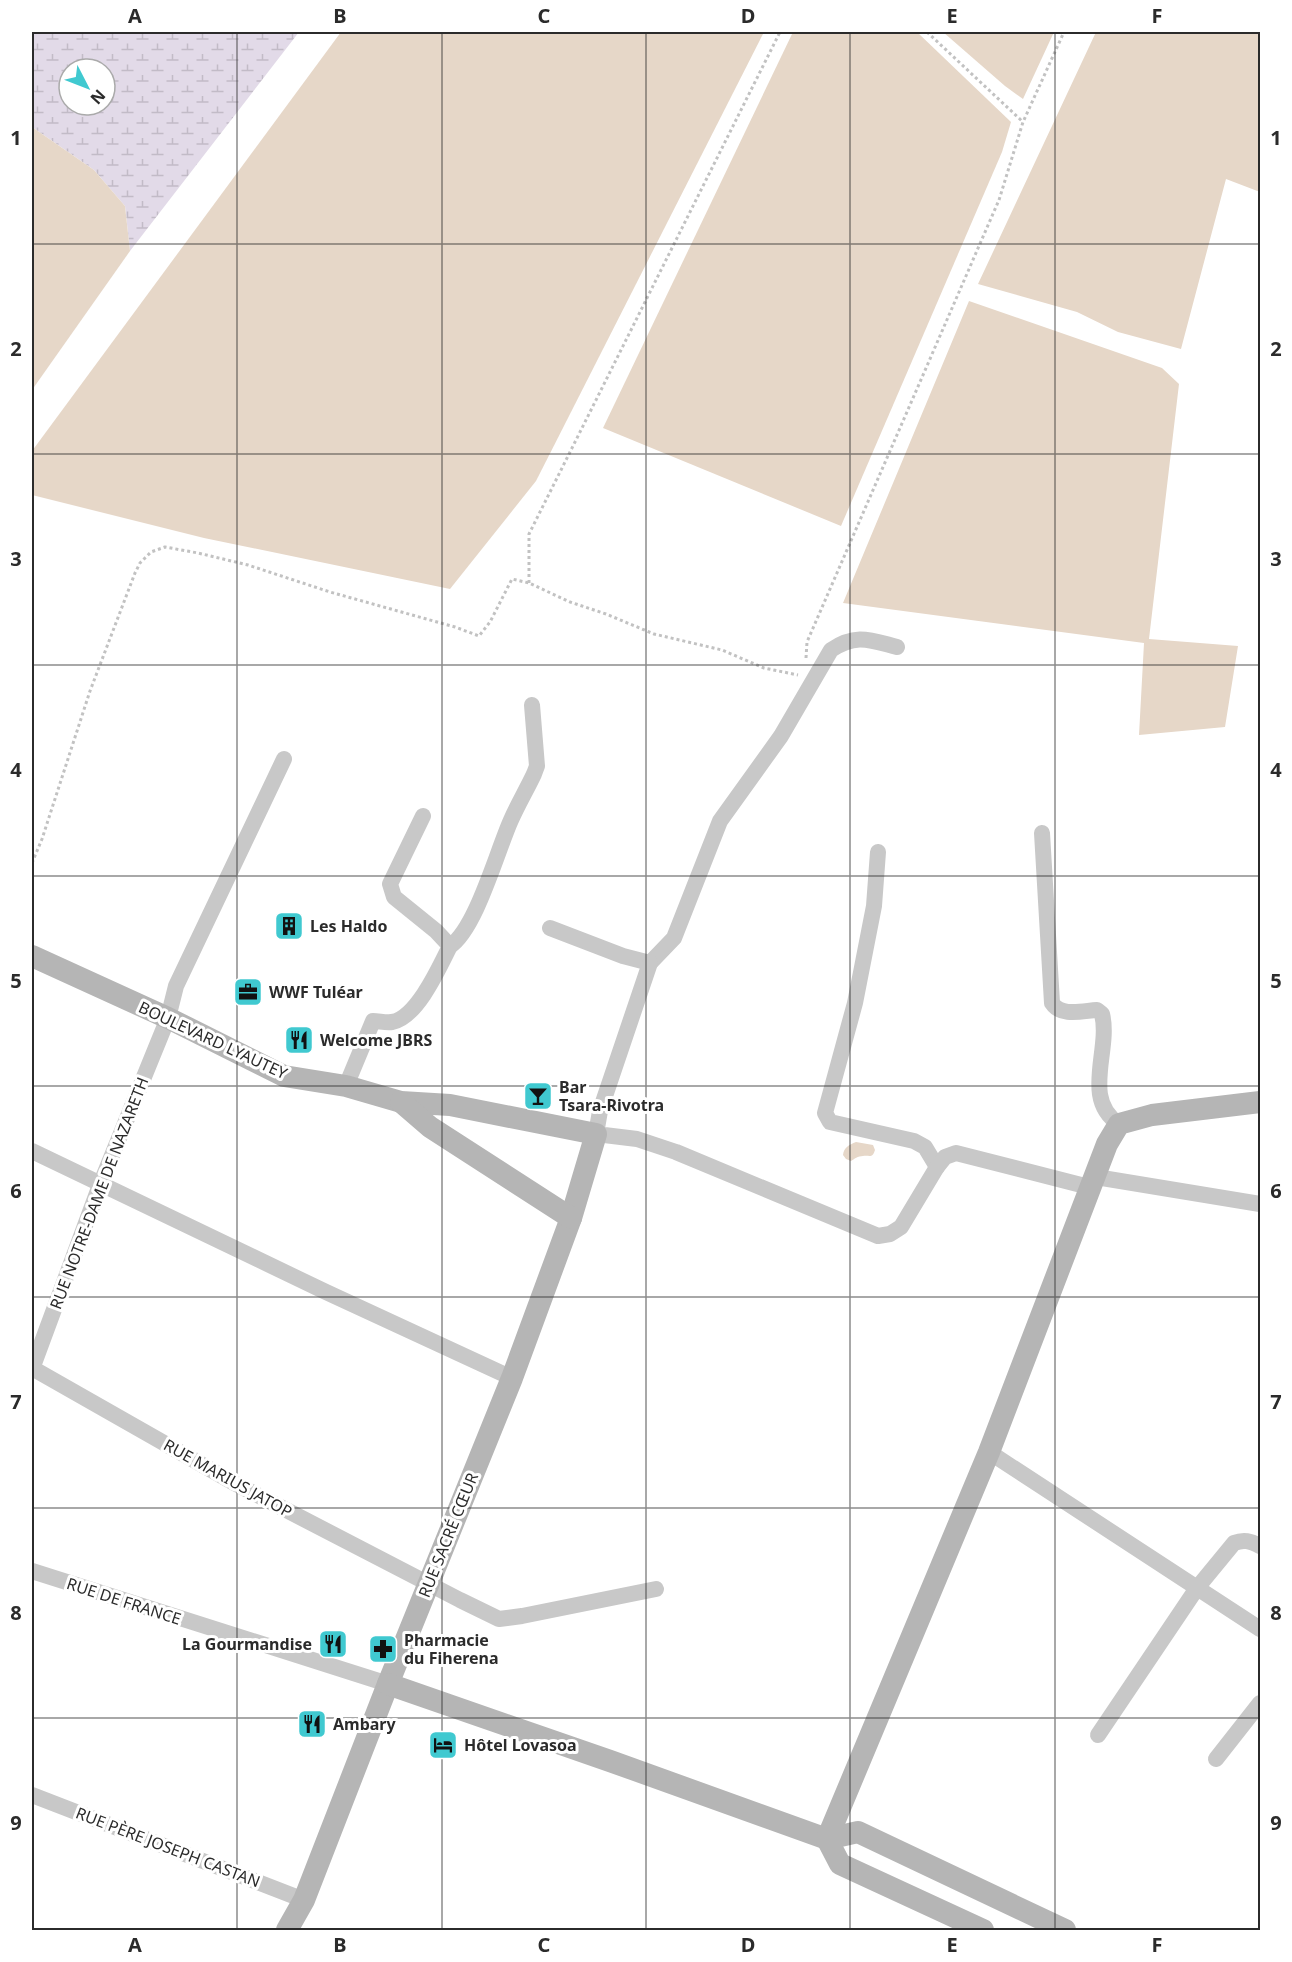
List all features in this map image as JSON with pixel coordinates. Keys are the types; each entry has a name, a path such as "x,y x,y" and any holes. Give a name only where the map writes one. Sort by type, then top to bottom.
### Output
{"street":[{"path":"897,647 863,638 841,644 831,650 781,736 720,821 674,938 650,963 600,1111 597,1134 637,1139 676,1152 878,1236 890,1234 901,1227 937,1167 945,1157 956,1153 1092,1182 1260,1204"},
{"path":"346,1086 374,1021 394,1022 416,1007 430,986 450,946 459,940 471,919 511,821 537,766 532,705"},
{"name":"RUE NOTRE-DAME DE NAZARETH","path":"32,1368 100,1185 168,1018 176,986 284,759"},
{"path":"423,816 390,884 394,897 436,931 450,946"},
{"path":"1042,833 1052,1003 1056,1010 1063,1012 1097,1010 1102,1014 1100,1094 1105,1112 1119,1124"},
{"path":"878,852 874,906 855,1003 825,1113 830,1122 914,1141 925,1147 937,1167"},
{"path":"550,928 623,956 650,963"},
{"name":"BOULEVARD LYAUTEY","path":"32,956 168,1018 284,1076 346,1086 400,1102 450,1105 597,1134"},
{"name":"BOULEVARD LYAUTEY","path":"400,1102 430,1127 571,1218"},
{"path":"827,1839 989,1452 1107,1144 1119,1124 1152,1114 1260,1102"},
{"name":"RUE SACRÉ CŒUR","path":"287,1930 304,1900 388,1684 512,1378 571,1218 597,1134"},
{"path":"32,1151 512,1378"},
{"name":"RUE MARIUS JATOP","path":"32,1368 236,1484 500,1619 657,1588"},
{"path":"989,1452 1260,1629"},
{"path":"1098,1735 1197,1588 1234,1543 1242,1540 1251,1541 1260,1546"},
{"name":"RUE DE FRANCE","path":"32,1571 388,1684"},
{"path":"388,1684 827,1839 858,1832 1065,1930"},
{"path":"1216,1760 1260,1703"},
{"name":"RUE PÈRE JOSEPH CASTAN","path":"32,1795 304,1900"},
{"path":"827,1839 840,1864 983,1930"}],"path":[{"path":"529,583 529,534 780,32"},
{"path":"927,32 1023,122"},
{"path":"805,665 807,642 999,200 1023,122 1064,32"},
{"path":"32,863 42,839 90,691 130,584 140,563 152,552 165,547 248,565 479,636 490,622 512,579 529,583 570,602 654,634 722,650 764,668 791,674"}],"green space":[{"path":"32,32 299,32 130,251 125,206 94,170 32,127"}],"shaded area":[{"path":"341,32 764,32 536,481 450,589 204,538 32,495 32,451"},
{"path":"793,32 917,32 1011,122 1002,152 841,526 603,428"},
{"path":"943,32 1054,32 1023,99"},
{"path":"1096,32 1260,32 1260,192 1226,179 1181,349 1118,332 1077,312 978,284"},
{"path":"32,127 94,170 125,206 130,251 32,390"},
{"path":"969,301 1162,368 1179,384 1149,639 1238,646 1225,727 1139,735 1144,643 843,603"},
{"path":"856,1142 873,1145 875,1150 873,1155 859,1156 851,1161 846,1159 843,1155 844,1150"}],"place":[{"name":"Les Haldo","path":"289,926"},
{"name":"WWF Tuléar","path":"248,992"},
{"name":"Welcome JBRS","path":"299,1040"},
{"name":"Bar Tsara-Rivotra","path":"538,1096"},
{"name":"La Gourmandise","path":"333,1644"},
{"name":"Pharmacie du Fiherena","path":"383,1649"},
{"name":"Ambary","path":"312,1724"},
{"name":"Hôtel Lovasoa","path":"443,1745"}]}
